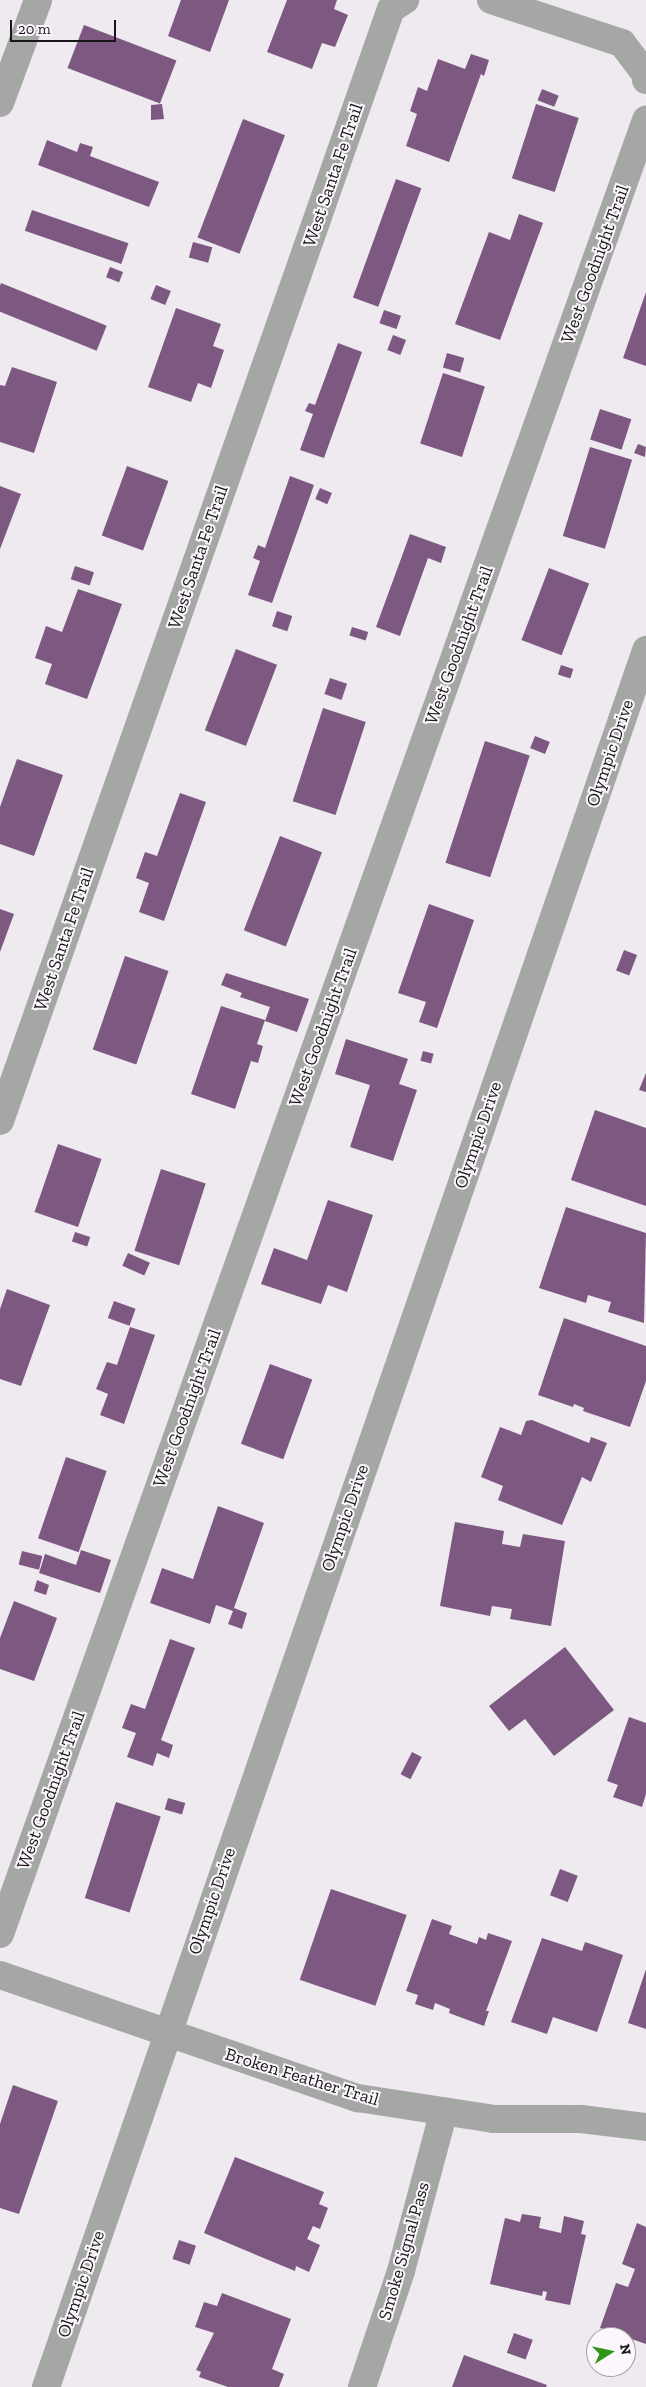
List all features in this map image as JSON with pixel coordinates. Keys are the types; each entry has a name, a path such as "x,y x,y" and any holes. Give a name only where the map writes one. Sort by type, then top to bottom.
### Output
{"street":[{"path":"0,103 38,0"},
{"name":"West Santa Fe Trail","path":"0,1121 391,9 405,0"},
{"path":"492,0 622,43 646,75 646,80"},
{"name":"West Goodnight Trail","path":"0,1934 646,120"},
{"name":"Olympic Drive","path":"46,2387 166,2034 646,650"},
{"name":"Broken Feather Trail","path":"0,1975 166,2034 358,2098 443,2114 493,2120 581,2119 646,2127"},
{"name":"Smoke Signal Pass","path":"362,2387 401,2271 443,2114"}],"building":[{"path":"181,0 229,0 210,52 168,36"},
{"path":"287,0 337,0 334,9 348,15 335,47 322,43 312,69 267,52"},
{"path":"84,25 176,60 160,103 68,68"},
{"path":"471,54 489,60 484,76 481,74 449,162 406,146 417,114 410,111 418,87 427,91 438,59 465,69"},
{"path":"542,89 559,96 554,107 538,100"},
{"path":"162,104 164,119 151,120 151,105"},
{"path":"536,104 579,118 555,192 512,178"},
{"path":"243,119 285,135 239,254 197,238"},
{"path":"47,140 77,152 80,143 93,147 90,156 159,182 149,207 38,165"},
{"path":"396,179 421,188 378,307 353,297"},
{"path":"32,210 128,243 121,264 25,231"},
{"path":"519,214 543,223 500,340 455,324 489,232 510,240"},
{"path":"193,242 212,247 208,263 189,257"},
{"path":"110,267 123,272 119,282 106,277"},
{"path":"1,283 107,326 97,351 0,312"},
{"path":"156,285 171,291 165,305 150,299"},
{"path":"646,292 646,366 623,358"},
{"path":"176,308 221,324 213,346 224,350 211,388 198,383 191,402 148,387"},
{"path":"384,310 401,316 396,329 379,323"},
{"path":"393,335 406,340 400,355 387,350"},
{"path":"338,343 362,352 324,458 300,450 313,414 305,411 309,403 315,405"},
{"path":"447,353 464,358 460,372 443,367"},
{"path":"12,367 57,382 34,453 0,442 0,385 5,386"},
{"path":"443,373 485,387 462,457 420,443"},
{"path":"600,409 631,419 621,450 590,439"},
{"path":"638,444 646,447 645,457 634,453"},
{"path":"590,447 632,460 605,549 563,536"},
{"path":"127,466 168,481 143,551 102,536"},
{"path":"290,476 314,485 272,603 248,595 260,561 253,558 258,545 265,548"},
{"path":"0,486 21,494 0,549"},
{"path":"320,488 332,493 327,504 315,499"},
{"path":"410,534 446,547 441,563 428,558 400,636 376,627"},
{"path":"75,566 94,572 90,585 71,579"},
{"path":"549,568 589,583 562,655 521,640"},
{"path":"78,589 122,604 87,699 45,684 52,664 35,658 46,626 62,632"},
{"path":"277,611 292,616 287,631 272,626"},
{"path":"352,627 368,632 366,641 349,636"},
{"path":"236,649 277,665 246,746 205,730"},
{"path":"561,665 573,669 570,679 558,675"},
{"path":"330,678 347,684 341,700 324,694"},
{"path":"323,708 366,722 336,815 293,801"},
{"path":"535,736 550,742 545,754 530,748"},
{"path":"485,741 530,756 490,877 445,863"},
{"path":"17,759 63,775 34,856 0,844 0,807"},
{"path":"180,793 206,802 164,921 139,912 149,883 136,878 145,852 157,856"},
{"path":"280,836 322,852 286,946 244,930"},
{"path":"429,904 474,920 437,1028 419,1022 426,1002 398,993"},
{"path":"0,909 14,914 0,952"},
{"path":"624,950 637,955 629,976 616,971"},
{"path":"125,956 168,971 136,1065 93,1050"},
{"path":"226,973 309,999 297,1032 265,1021 270,1007 240,997 242,993 221,985"},
{"path":"221,1006 265,1020 257,1044 263,1046 258,1063 251,1061 235,1109 191,1094"},
{"path":"346,1039 408,1059 399,1084 417,1090 393,1161 350,1147 370,1085 335,1074"},
{"path":"423,1051 434,1054 431,1064 420,1061"},
{"path":"646,1073 646,1092 639,1090"},
{"path":"595,1110 646,1128 646,1206 571,1180"},
{"path":"58,1144 101,1159 78,1227 35,1212"},
{"path":"161,1169 206,1184 179,1265 134,1251"},
{"path":"328,1200 373,1215 347,1292 328,1285 321,1304 261,1284 274,1248 307,1260"},
{"path":"566,1207 646,1233 644,1323 608,1312 611,1302 588,1295 586,1303 539,1288"},
{"path":"75,1232 90,1237 87,1246 72,1242"},
{"path":"128,1253 150,1263 144,1276 122,1266"},
{"path":"7,1289 50,1305 21,1386 0,1379 0,1309"},
{"path":"114,1301 136,1309 129,1326 108,1318"},
{"path":"564,1318 646,1346 646,1381 630,1427 583,1411 584,1408 574,1404 573,1407 538,1395"},
{"path":"130,1327 155,1335 124,1424 100,1415 108,1394 96,1389 107,1362 117,1365"},
{"path":"270,1364 312,1379 283,1459 241,1444"},
{"path":"532,1420 589,1443 591,1437 607,1443 591,1482 582,1477 562,1525 498,1500 503,1486 481,1477 500,1427 521,1435 526,1421"},
{"path":"66,1457 107,1471 79,1552 38,1538"},
{"path":"218,1506 264,1523 234,1608 247,1613 242,1629 228,1624 233,1611 216,1605 210,1624 150,1603 162,1568 193,1579"},
{"path":"455,1522 504,1531 502,1544 520,1547 523,1534 565,1541 551,1626 510,1619 512,1609 492,1606 490,1616 440,1606"},
{"path":"81,1550 111,1560 100,1593 39,1573 45,1554 76,1565"},
{"path":"22,1551 42,1556 39,1570 19,1565"},
{"path":"37,1580 49,1585 46,1595 34,1591"},
{"path":"14,1601 57,1618 34,1681 0,1669 0,1638"},
{"path":"170,1639 195,1648 161,1740 173,1745 169,1758 157,1753 153,1766 127,1757 136,1733 122,1728 131,1704 145,1709"},
{"path":"565,1647 614,1710 554,1756 525,1719 509,1731 489,1706"},
{"path":"629,1717 646,1723 646,1794 642,1807 613,1797 618,1785 607,1781"},
{"path":"412,1752 422,1757 410,1779 401,1774"},
{"path":"168,1798 185,1803 182,1814 165,1810"},
{"path":"116,1802 161,1817 129,1913 85,1898"},
{"path":"560,1869 578,1876 568,1902 550,1895"},
{"path":"331,1889 407,1915 375,2006 300,1980"},
{"path":"432,1919 452,1926 449,1934 477,1944 479,1937 486,1940 488,1933 512,1941 486,2011 489,2011 484,2026 449,2013 450,2009 435,2003 433,2010 415,2004 418,1995 406,1991"},
{"path":"542,1938 582,1951 585,1942 623,1955 597,2032 553,2017 547,2034 511,2022"},
{"path":"646,1969 646,2029 628,2023"},
{"path":"13,2085 58,2101 19,2214 0,2208 0,2124"},
{"path":"235,2157 324,2192 319,2204 328,2208 320,2229 313,2226 307,2239 320,2245 309,2272 296,2266 295,2271 204,2233"},
{"path":"522,2214 541,2217 539,2228 561,2233 564,2216 584,2221 581,2234 586,2235 570,2305 545,2300 547,2292 543,2291 542,2296 490,2284 505,2218 520,2222"},
{"path":"637,2223 646,2227 646,2344 636,2341 636,2327 600,2327 616,2283 628,2287 635,2269 622,2264"},
{"path":"179,2240 196,2246 190,2265 172,2259"},
{"path":"222,2293 291,2319 272,2369 284,2374 279,2387 228,2387 199,2377 201,2372 196,2370 214,2333 195,2327 204,2302 217,2306"},
{"path":"514,2333 533,2340 526,2360 507,2353"},
{"path":"464,2355 547,2385 546,2387 452,2387"}]}
